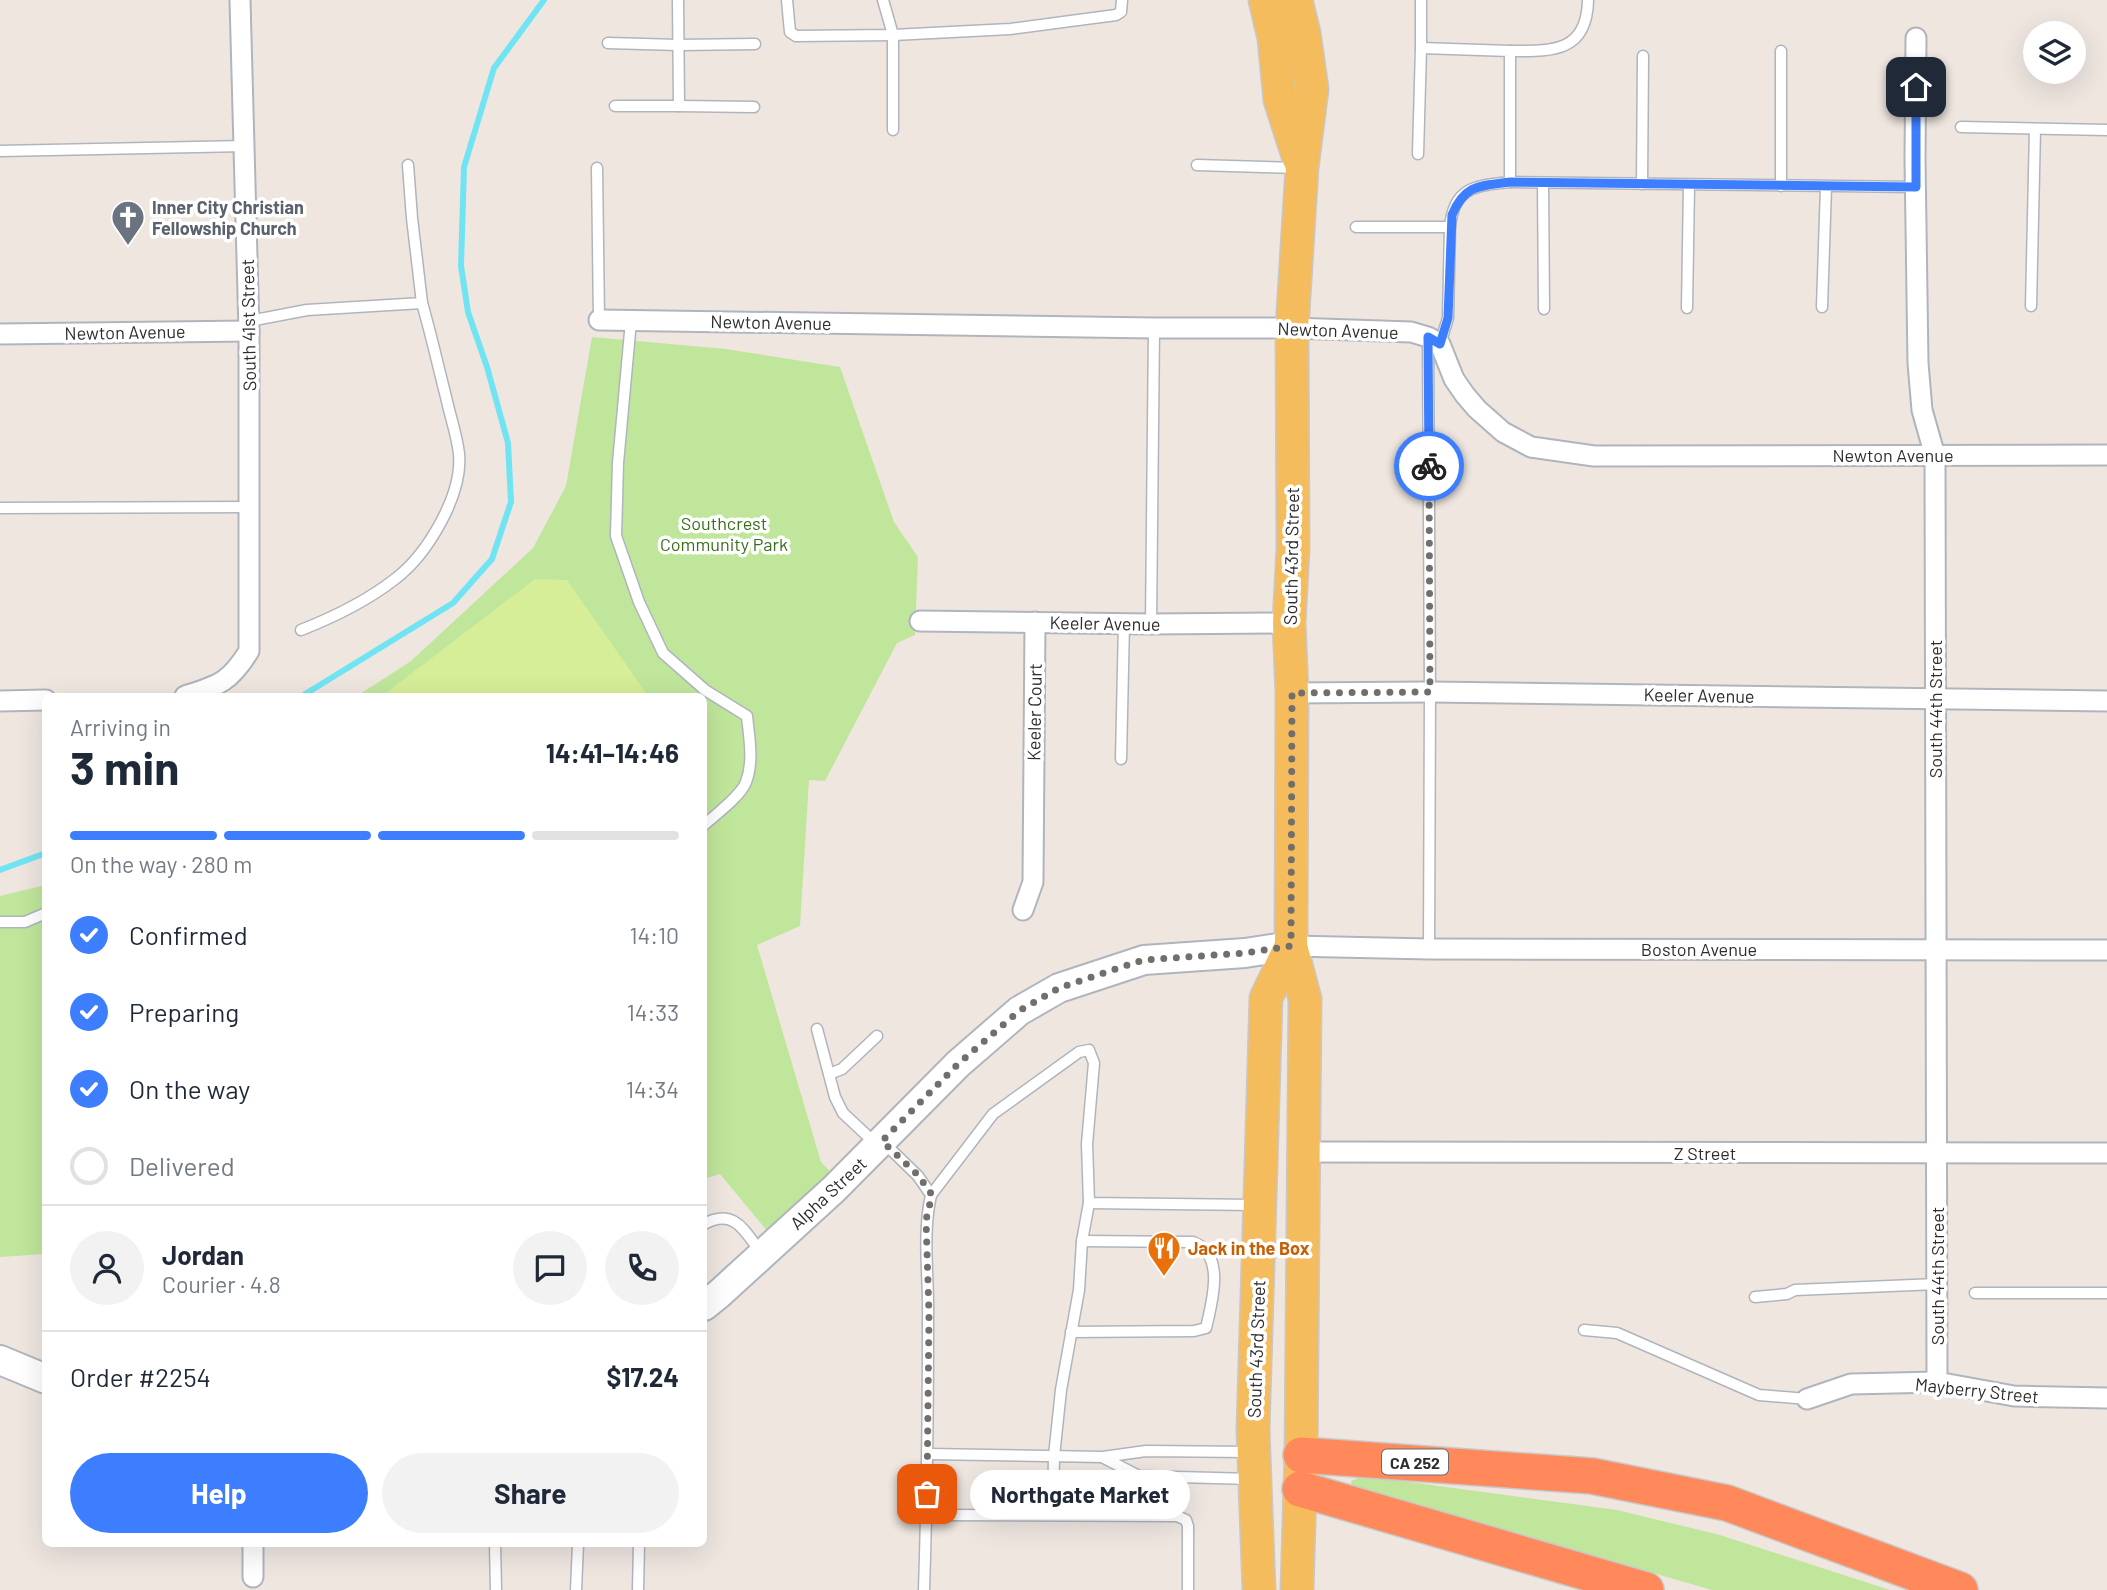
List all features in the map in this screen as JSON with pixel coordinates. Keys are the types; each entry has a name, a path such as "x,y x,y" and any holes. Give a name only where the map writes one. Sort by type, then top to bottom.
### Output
{"highway":[{"name":"CA 252","path":"1301,1455 1592,1476 1727,1503 1960,1590"},
{"path":"1300,1489 1646,1590"}],"main road":[{"name":"South 43rd Street","path":"1265,0 1274,38 1280,100 1302,168"},
{"name":"South 43rd Street","path":"1296,0 1312,89 1302,168 1292,328 1293,549 1289,623 1292,693 1291,946 1305,996 1301,1455 1297,1590"},
{"name":"South 43rd Street","path":"1259,1590 1253,1466 1266,998 1291,946"},
{"path":"1253,1466 1301,1455"},
{"path":"1253,1466 1300,1489"}],"street":[{"name":"South 41st Street","path":"195,693 220,685 238,669 249,651 249,326 240,0"},
{"name":"South 44th Street","path":"1916,38 1918,363 1922,410 1935,456 1937,1382"},
{"name":"Newton Avenue","path":"599,320 1292,328 1411,332 1434,341 1454,379 1477,409 1503,432 1531,447 1594,456 2107,455"},
{"name":"Newton Avenue","path":"0,334 249,326"},
{"name":"Keeler Avenue","path":"920,621 1289,623"},
{"name":"Keeler Court","path":"1023,910 1033,882 1035,622"},
{"name":"Keeler Avenue","path":"1292,693 1430,692 2107,701"},
{"path":"0,701 42,700"},
{"name":"Boston Avenue","path":"1291,946 1429,949 2107,950"},
{"name":"Alpha Street","path":"707,1303 880,1143 958,1064 1019,1011 1059,988 1143,960 1245,953 1291,946"},
{"name":"Z Street","path":"1303,1152 2107,1153"},
{"path":"0,1360 42,1377"},
{"name":"Mayberry Street","path":"1807,1399 1851,1384 1937,1382 2014,1396 2107,1398"},
{"path":"253,1547 253,1577"}],"lane":[{"path":"678,0 679,106"},
{"path":"787,0 790,32 796,36 893,35 1010,29 1116,15 1121,12 1122,0"},
{"path":"883,0 893,35 893,130"},
{"path":"1418,154 1421,0"},
{"path":"1421,48 1510,51 1550,51 1561,48 1573,40 1588,20 1588,0"},
{"path":"608,43 678,46 755,44"},
{"path":"1510,51 1510,182"},
{"path":"1781,51 1781,186"},
{"path":"1642,184 1643,56"},
{"path":"615,106 754,107"},
{"path":"1961,127 2107,130"},
{"path":"2031,306 2035,129"},
{"path":"0,151 246,146"},
{"path":"301,630 352,607 397,578 426,545 441,522 454,494 458,477 459,456 422,303 408,164"},
{"path":"1197,165 1302,168"},
{"path":"597,168 599,320"},
{"path":"1429,949 1434,341 1448,318 1450,227 1456,204 1475,186 1510,182 1916,187"},
{"path":"1543,183 1544,309"},
{"path":"1687,308 1689,185"},
{"path":"1822,307 1826,187"},
{"path":"1356,227 1450,227"},
{"path":"249,326 307,310 422,303"},
{"path":"631,321 618,463 616,537 639,602 663,653 705,690 747,716 751,753 746,784 707,822"},
{"path":"1151,624 1154,328"},
{"path":"0,508 249,507"},
{"path":"1121,759 1124,623"},
{"path":"0,922 25,922 42,915"},
{"path":"817,1029 843,1113 918,1175 932,1195"},
{"path":"829,1074 842,1069 877,1036"},
{"path":"924,1590 929,1314 926,1220 932,1195 993,1114 1079,1052 1089,1050 1094,1063 1087,1144 1089,1203 1082,1241 1079,1290 1061,1391 1054,1456 1054,1514"},
{"path":"1089,1203 1260,1206"},
{"path":"707,1222 726,1218 739,1222 762,1255"},
{"path":"1071,1332 1194,1331 1206,1328 1212,1303 1212,1264 1209,1252 1202,1245 1193,1242 1082,1241"},
{"path":"1755,1297 1779,1296 1795,1290 1937,1284"},
{"path":"1975,1293 2107,1293"},
{"path":"1584,1330 1617,1333 1759,1395 1807,1399"},
{"path":"928,1454 1103,1457 1146,1451 1253,1466"},
{"path":"1103,1457 1139,1476 1253,1466"},
{"path":"926,1515 1177,1516 1186,1520 1188,1526 1188,1590"},
{"path":"495,1547 496,1590"},
{"path":"576,1590 578,1547"},
{"path":"638,1590 639,1547"}],"green space":[{"name":"Southcrest Community Park","path":"592,337 726,349 840,367 894,522 918,557 915,635 897,643 825,781 809,780 800,926 757,945 821,1162 832,1173 768,1232 720,1174 707,1178 707,693 362,693 411,661 533,548 566,486"},
{"path":"535,579 567,580 646,693 386,693"},
{"path":"42,886 42,1254 0,1257 0,896"},
{"path":"1364,1476 1617,1510 1720,1535 1890,1590 1712,1590 1352,1486 1351,1481"}],"waterway":[{"path":"307,693 453,603 492,559 511,502 508,443 487,367 468,312 461,266 464,167 494,68 544,0"},
{"path":"0,870 42,854"}],"way so far":[{"path":"927,1494 929,1314 926,1220 932,1195 918,1175 882,1141 958,1064 1019,1011 1059,988 1143,960 1245,953 1291,946 1292,693 1430,692 1429,466"}],"place":[{"name":"Inner City Christian Fellowship Church","path":"128,247"},
{"name":"Jack in the Box","path":"1164,1278"},
{"name":"Northgate Market","path":"927,1494"}],"route":[{"path":"1429,466 1428,337 1440,344 1448,318 1450,227 1456,204 1466,192 1475,186 1510,182 1916,187 1916,87"}]}
